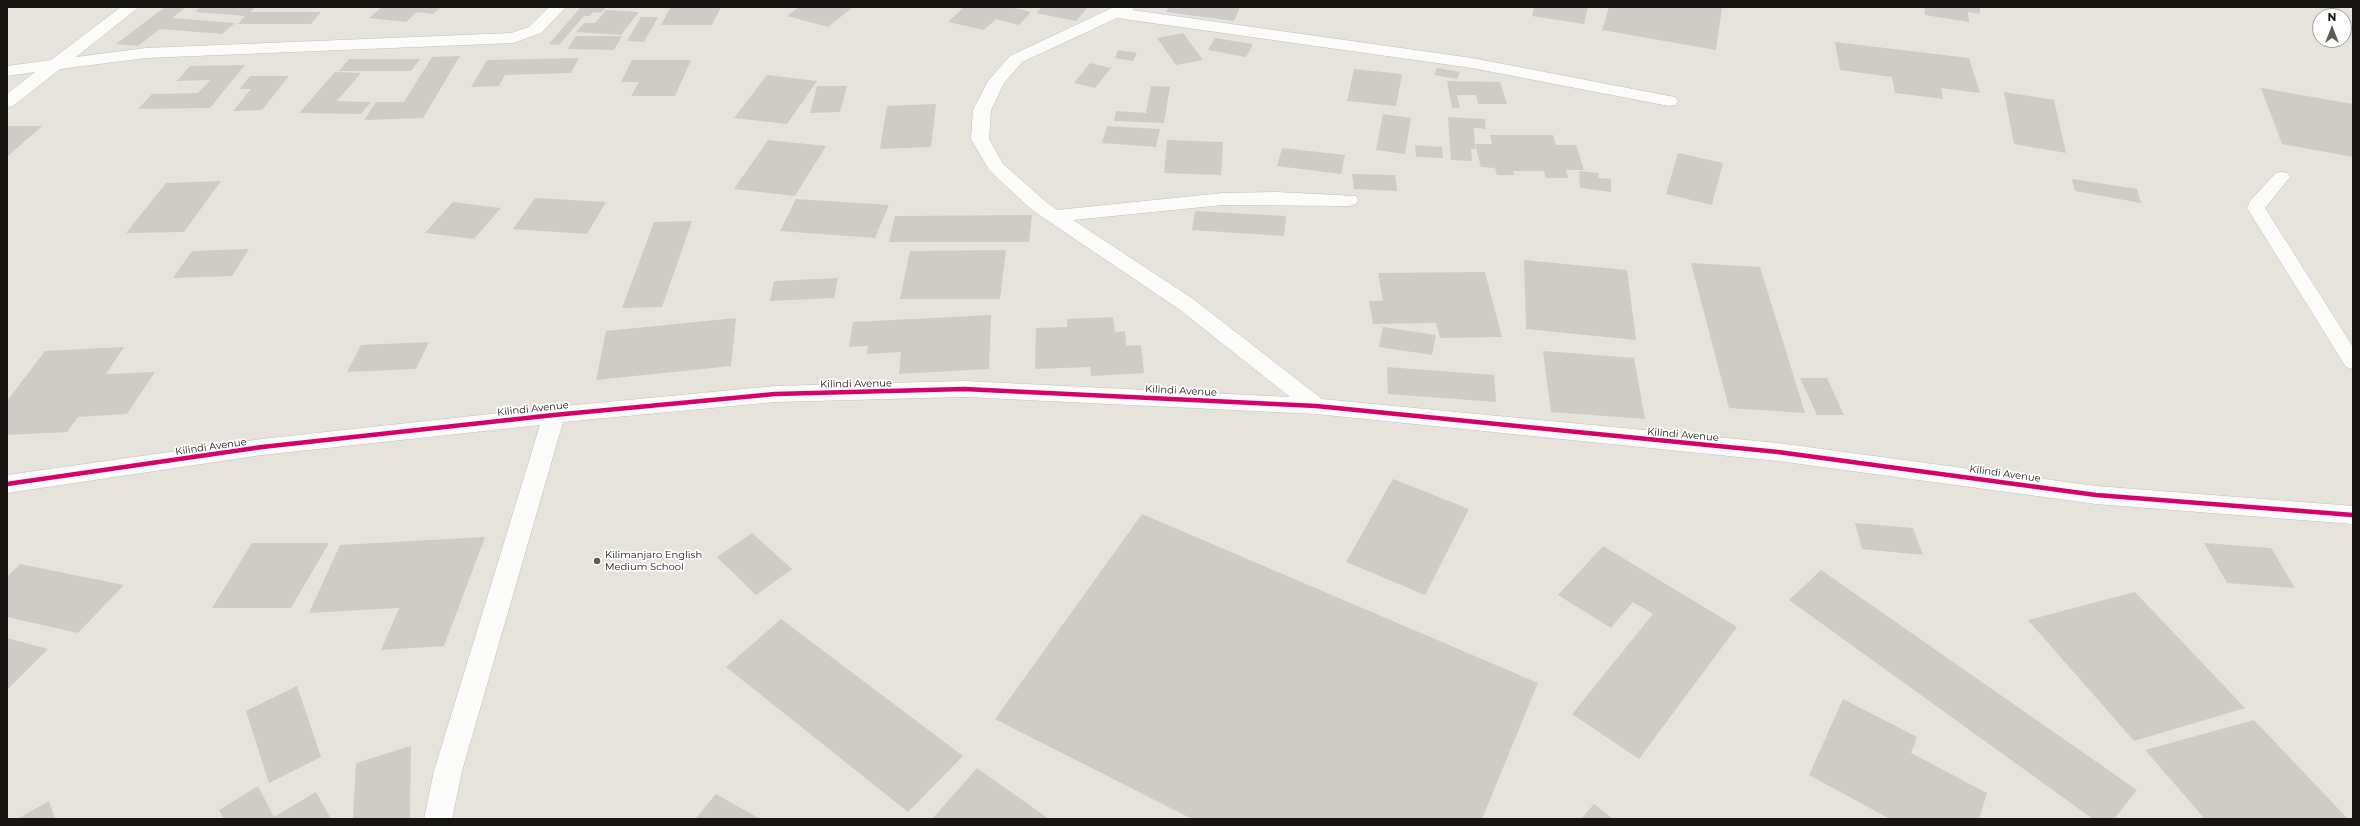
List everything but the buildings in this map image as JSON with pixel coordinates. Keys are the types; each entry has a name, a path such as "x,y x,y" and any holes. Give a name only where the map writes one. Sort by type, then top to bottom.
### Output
{"street":[{"path":"7,102 131,7"},
{"path":"7,71 146,53 513,38 535,30 558,7"},
{"path":"1316,406 1257,358 1186,304 1052,216 996,167 980,139 982,110 996,81 1016,59 1053,40 1122,10 1464,62 1670,101"},
{"path":"1052,216 1223,199 1276,198 1349,200"},
{"name":"Kilindi Avenue","path":"7,484 262,447 554,415 775,394 964,389 1316,406 1778,452 2096,494 2353,515"},
{"path":"438,819 448,771 554,415"}],"lane":[{"path":"2282,176 2256,205 2256,208 2353,362"}],"cycle path":[{"path":"7,484 262,447 554,415 775,394 964,389 1316,406 1778,452 2096,495 2353,515"}],"place":[{"name":"Kilimanjaro English Medium School","path":"597,561"}]}
